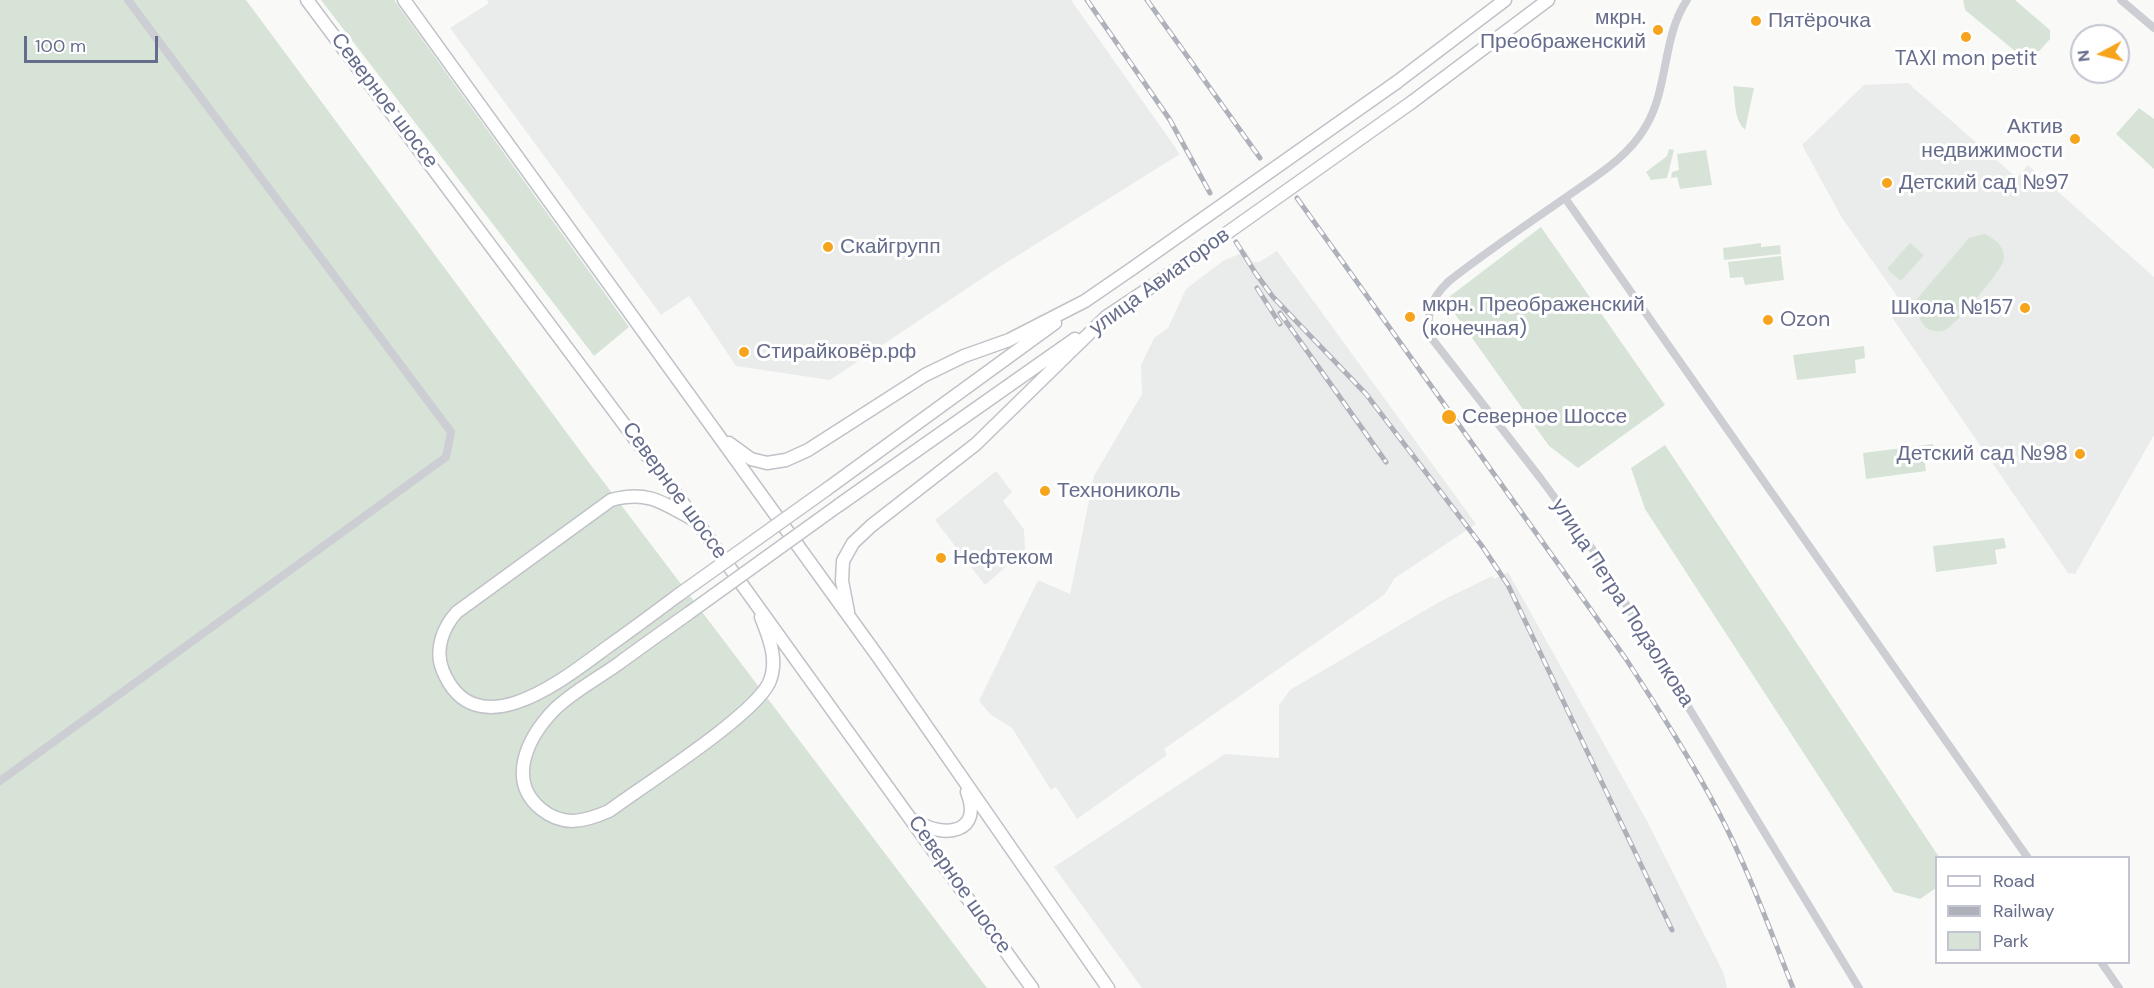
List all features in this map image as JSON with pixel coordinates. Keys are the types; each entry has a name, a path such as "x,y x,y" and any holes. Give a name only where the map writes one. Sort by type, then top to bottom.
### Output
{"main road":[{"name":"Северное шоссе","path":"307,0 697,522 913,819 1032,988"},
{"path":"404,0 849,616 1108,988"},
{"name":"улица Авиаторов","path":"721,437 751,459 767,463 786,460 808,450 925,375 964,356 1009,340 1085,301 1397,82 1505,0"},
{"name":"улица Авиаторов","path":"849,616 842,581 843,561 853,543 871,526 976,444 1106,317 1412,102 1548,0"},
{"path":"697,522 653,497 632,494 611,500 457,612 447,624 440,643 440,665 448,684 465,701 487,708 512,704 552,687 1085,301"},
{"path":"753,599 772,648 773,666 769,683 740,715 609,811 586,821 568,822 550,817 533,802 523,783 522,761 530,742 555,709 1106,317"},
{"path":"913,819 930,829 943,832 955,830 964,824 970,815 972,803 963,781"}],"street":[{"path":"0,781 446,457 451,432 128,0"},
{"name":"улица Петра Подзолкова","path":"1687,0 1672,33 1657,101 1647,125 1622,157 1440,289 1428,314 1428,328 1432,340 1541,479 1593,550 1859,988"},
{"path":"2121,0 2154,28"},
{"path":"1565,198 2027,856"},
{"path":"2103,964 2119,988"}],"shaded area":[{"path":"487,0 1071,0 1180,154 993,271 830,380 736,366 689,296 661,315 450,28 489,3"},
{"path":"1908,83 2017,178 2028,165 2154,277 2154,435 2075,574 2068,573 1889,313 1902,303 1842,218 1802,145 1864,85"},
{"path":"1246,251 1253,262 1259,262 1277,251 1476,524 1395,578 1384,595 1164,749 1167,755 1077,819 1056,787 1051,790 1012,728 990,714 979,701 1038,580 1070,594 1094,476 1142,394 1141,365 1154,338 1168,328 1186,289 1223,261"},
{"path":"996,471 1012,492 1003,501 1024,529 1025,550 985,585 935,520"},
{"path":"1508,572 1647,821 1724,974 1727,988 1142,988 1054,867 1225,754 1279,758 1279,705 1290,690 1439,602 1492,576 1494,579"}],"green space":[{"path":"0,0 246,0 584,456 987,988 0,988"},
{"path":"321,0 394,0 629,327 594,356"},
{"path":"1963,0 2015,0 2050,30 2050,39 2032,59 2026,60 1965,10"},
{"path":"1733,86 1754,88 1745,130 1738,120"},
{"path":"2139,108 2154,119 2154,169 2116,134"},
{"path":"1669,149 1674,150 1667,178 1651,180 1646,172 1667,156"},
{"path":"1706,150 1712,185 1680,189 1677,177 1671,178 1672,172 1679,170 1677,154"},
{"path":"1541,227 1665,405 1578,468 1549,446 1445,300"},
{"path":"1985,234 2001,247 2004,254 2002,264 1978,296 1950,326 1945,330 1931,330 1919,318 1917,299 1969,238"},
{"path":"1761,243 1761,247 1780,245 1781,254 1724,260 1723,248"},
{"path":"1910,243 1924,255 1901,281 1887,269"},
{"path":"1781,256 1784,280 1745,285 1743,277 1730,278 1728,262"},
{"path":"1864,346 1865,358 1855,360 1856,373 1797,380 1793,355"},
{"path":"1933,444 1935,455 1924,456 1926,471 1866,479 1863,453"},
{"path":"1665,445 1938,856 1935,856 1935,889 1920,899 1894,892 1645,509 1631,468"},
{"path":"2004,538 2006,548 1995,550 1997,564 1936,572 1933,546"}],"railway":[{"path":"1087,0 1170,120 1210,193"},
{"path":"1147,0 1260,158"},
{"path":"1297,198 1626,659 1663,717 1731,836 1793,988"},
{"path":"1236,242 1258,277"},
{"path":"1254,271 1273,297 1366,394 1482,546 1508,585 1672,930"},
{"path":"1257,288 1280,324"},
{"path":"1280,313 1386,462"}],"place":[{"name":"Пятёрочка","path":"1756,21"},
{"name":"мкрн. Преображенский","path":"1658,30"},
{"name":"TAXI mon petit","path":"1966,37"},
{"name":"Актив недвижимости","path":"2075,139"},
{"name":"Детский сад №97","path":"1887,183"},
{"name":"Скайгрупп","path":"828,247"},
{"name":"Школа №157","path":"2025,308"},
{"name":"мкрн. Преображенский (конечная)","path":"1410,317"},
{"name":"Ozon","path":"1768,320"},
{"name":"Стирайковёр.рф","path":"744,352"},
{"name":"Северное Шоссе","path":"1449,417"},
{"name":"Детский сад №98","path":"2080,454"},
{"name":"Технониколь","path":"1045,491"},
{"name":"Нефтеком","path":"941,558"}]}
